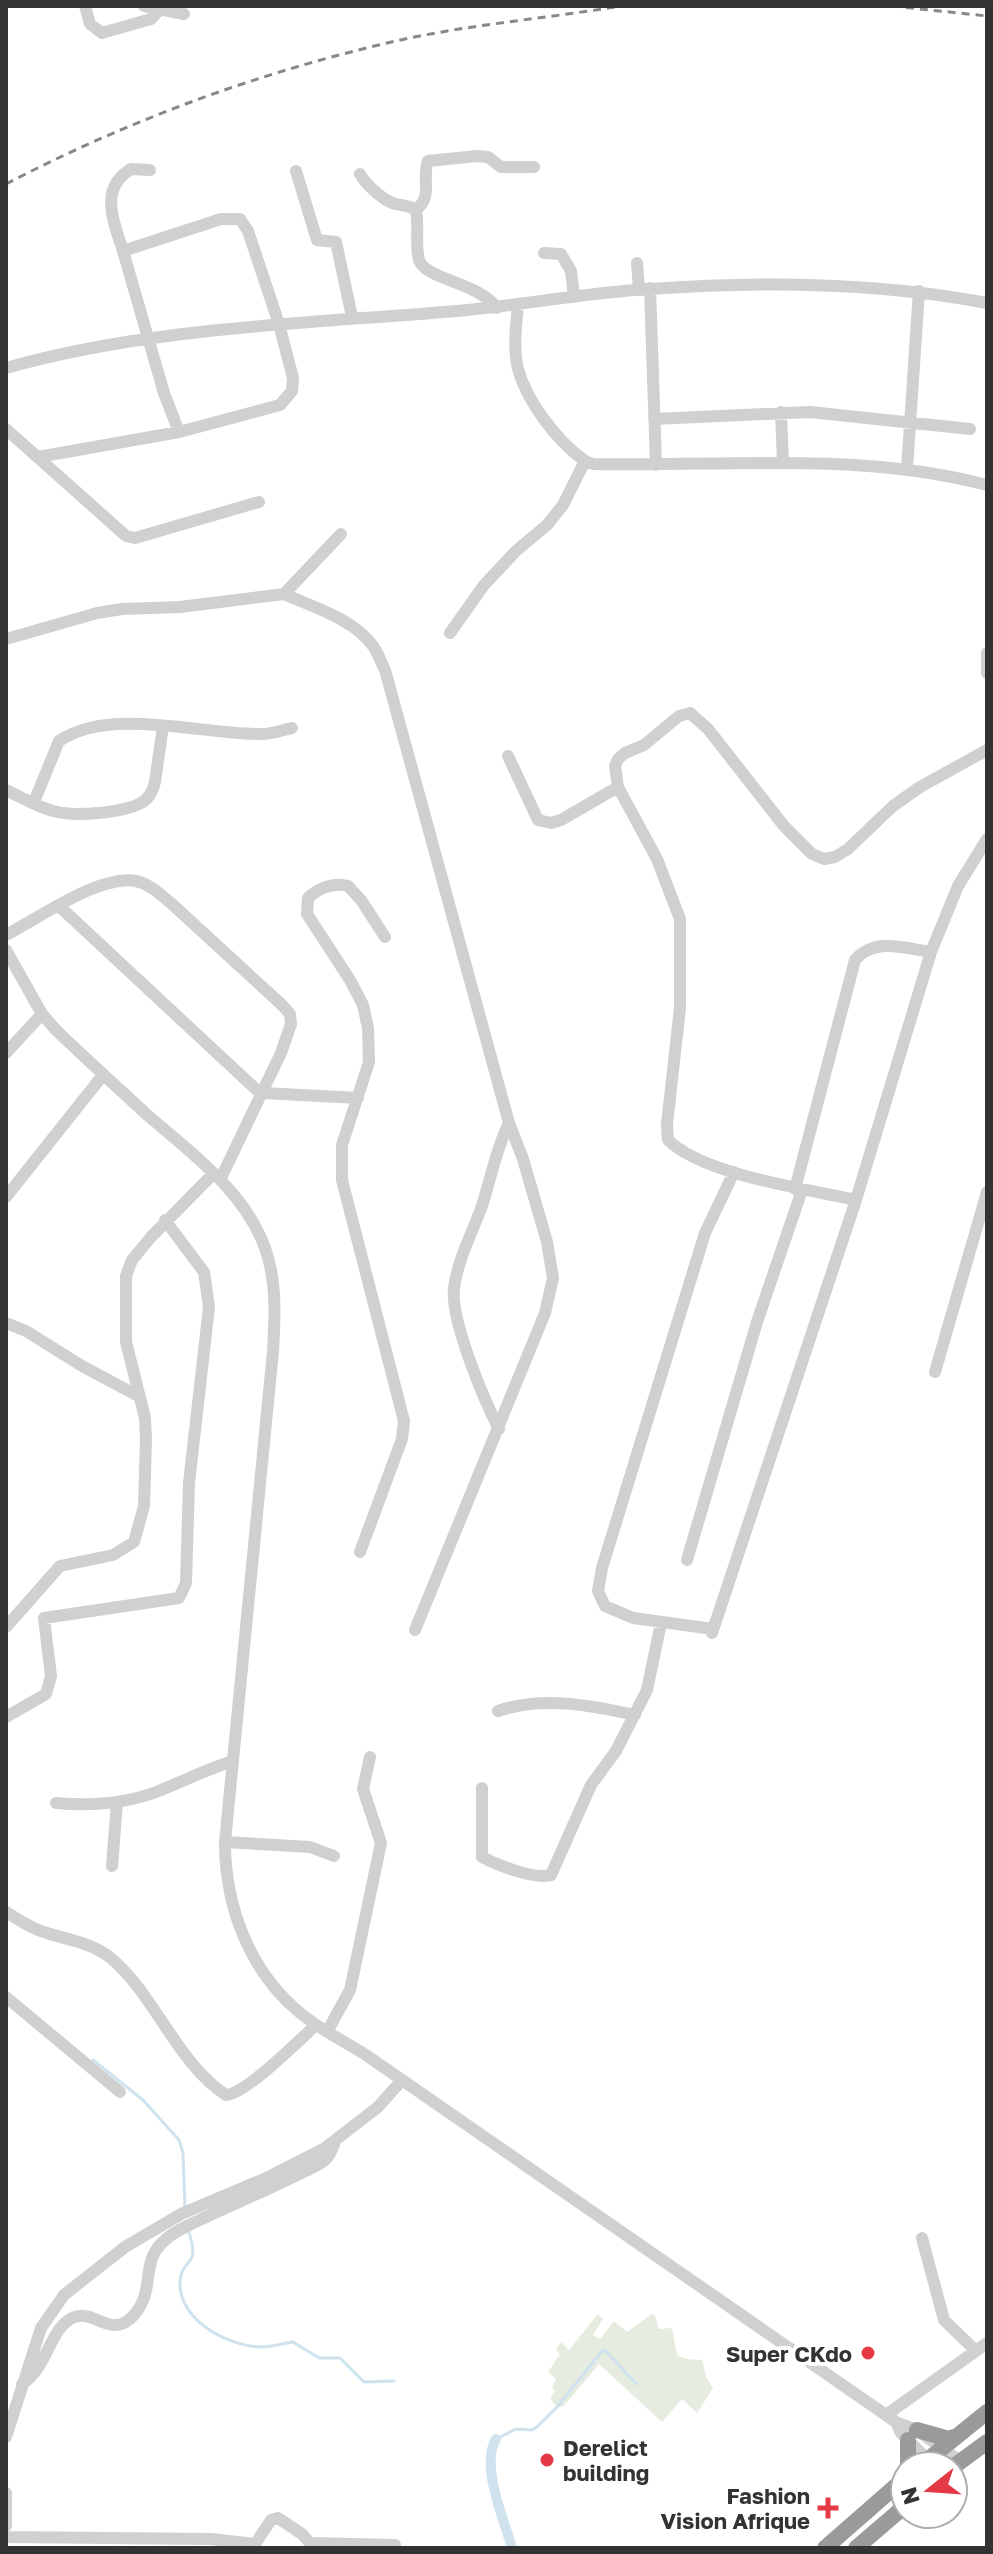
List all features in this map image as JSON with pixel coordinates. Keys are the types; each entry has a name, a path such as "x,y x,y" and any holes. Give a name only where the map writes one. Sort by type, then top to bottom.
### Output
{"highway":[{"path":"941,2450 987,2412"},
{"path":"910,2450 912,2435 949,2439 948,2442"},
{"path":"969,2455 987,2442"},
{"path":"825,2548 889,2490"},
{"path":"856,2548 889,2520"}],"street":[{"path":"85,6 90,24 102,33 151,19 160,9"},
{"path":"144,6 184,14"},
{"path":"416,210 423,204 428,191 425,167 428,161 477,156 488,157 501,167 534,167"},
{"path":"150,170 131,169 118,180 111,193 111,213 179,432"},
{"path":"296,171 317,240 336,242 352,317"},
{"path":"360,174 365,183 391,204 411,206 416,210 419,256 423,267 432,274 478,290 489,297 497,308"},
{"path":"38,457 179,432 280,405 292,391 293,378 279,324 248,231 240,219 221,219 123,251"},
{"path":"544,253 561,254 568,262 574,297"},
{"path":"637,263 644,289 656,465"},
{"path":"6,368 148,339 352,317 497,308 644,289 785,286 919,291 987,303"},
{"path":"907,469 919,291"},
{"path":"518,305 515,349 518,370 549,424 585,461 593,464 656,465 845,463 907,469 987,485"},
{"path":"781,412 783,462"},
{"path":"654,419 810,412 970,429"},
{"path":"6,429 117,530 135,538 259,502"},
{"path":"450,633 484,585 516,551 547,525 563,505 585,461"},
{"path":"284,594 341,534"},
{"path":"6,639 97,613 180,607 284,594 362,634 385,670 509,1123 540,1213 553,1278 545,1313 415,1630"},
{"path":"987,653 987,673"},
{"path":"856,1200 799,1190 734,1172 685,1152 673,1144 666,1134 680,1008 680,919 657,859 618,787 615,766 618,759 644,745 679,716 690,713 708,729 784,826 812,854 824,859 848,849 893,806 920,787 987,750"},
{"path":"6,790 57,813 81,814 143,802 153,791 163,726"},
{"path":"34,802 59,741 89,727 163,726 264,734 292,728"},
{"path":"508,756 538,820 547,823 561,820 618,787"},
{"path":"734,1172 705,1233 599,1582 600,1598 605,1606 633,1618 713,1631 856,1200 931,952 964,876 987,839"},
{"path":"6,935 84,892 112,882 144,884 172,904 228,954 290,1014 291,1024 262,1094 216,1177 165,1220 132,1260 126,1276 126,1342 145,1418 146,1439 144,1506 134,1542 113,1555 60,1566 6,1627"},
{"path":"360,1552 404,1428 342,1180 342,1145 369,1062 370,1044 363,1005 307,914 308,898 336,884 348,886 385,937"},
{"path":"60,907 262,1094 358,1098"},
{"path":"687,1560 799,1190 855,960 863,951 876,945 931,952"},
{"path":"6,950 42,1014 103,1075 216,1177 258,1231 269,1262 275,1297 268,1402 225,1842 226,1878 247,1945 285,1999 321,2028 402,2080 891,2418 901,2433 912,2435 920,2450"},
{"path":"6,1053 42,1014"},
{"path":"6,1197 103,1075"},
{"path":"499,1429 457,1319 454,1289 462,1256 509,1123"},
{"path":"935,1372 987,1192"},
{"path":"6,1717 46,1694 51,1676 44,1618 179,1598 186,1583 189,1483 204,1361 208,1288 197,1260 165,1220"},
{"path":"6,1323 26,1331 140,1397"},
{"path":"482,1788 482,1857 531,1875 551,1875 591,1785 616,1751 651,1680 661,1623"},
{"path":"498,1711 536,1702 610,1709 635,1715"},
{"path":"6,1912 30,1927 80,1942 109,1957 131,1980 200,2072 226,2095 233,2094 321,2028 350,1990 381,1843 363,1789 370,1757"},
{"path":"56,1803 84,1805 117,1802 154,1793 233,1761"},
{"path":"112,1866 117,1802"},
{"path":"225,1842 310,1847 334,1856"},
{"path":"6,1997 120,2092"},
{"path":"6,2437 41,2328 64,2295 125,2247 306,2159 335,2141 390,2096 402,2080"},
{"path":"22,2385 39,2370 58,2330 72,2318 80,2315 113,2325 125,2322 134,2314 142,2301 149,2260 188,2218"},
{"path":"891,2418 981,2347 944,2320 922,2238"},
{"path":"948,2442 951,2450"},
{"path":"6,2493 6,2526"},
{"path":"6,2537 211,2539 241,2546 255,2544 271,2520 278,2518 310,2543 395,2545"}],"shaded area":[{"path":"598,2314 603,2319 593,2335 600,2339 614,2321 627,2332 652,2314 659,2329 672,2328 677,2355 702,2360 713,2388 697,2413 682,2399 662,2422 599,2364 563,2407 557,2407 550,2399 555,2391 552,2387 556,2379 548,2372 560,2354 556,2350 561,2342 569,2350"}],"waterway":[{"path":"93,2060 143,2100 179,2140 183,2153 185,2209"},
{"path":"188,2229 193,2252 181,2275 180,2290 193,2316 205,2327 233,2342 248,2346 266,2347 293,2342 319,2358 340,2358 364,2382 394,2381"},
{"path":"496,2439 516,2429 532,2430 538,2426 603,2350 637,2384"},
{"path":"496,2439 492,2450 492,2478 512,2548"}],"railway":[{"path":"6,184 145,120 289,69 416,37 621,6"},
{"path":"892,6 987,16"}],"place":[{"name":"Super CKdo","path":"868,2353"},
{"name":"Derelict building","path":"547,2460"},
{"name":"Fashion Vision Afrique","path":"828,2508"}]}
